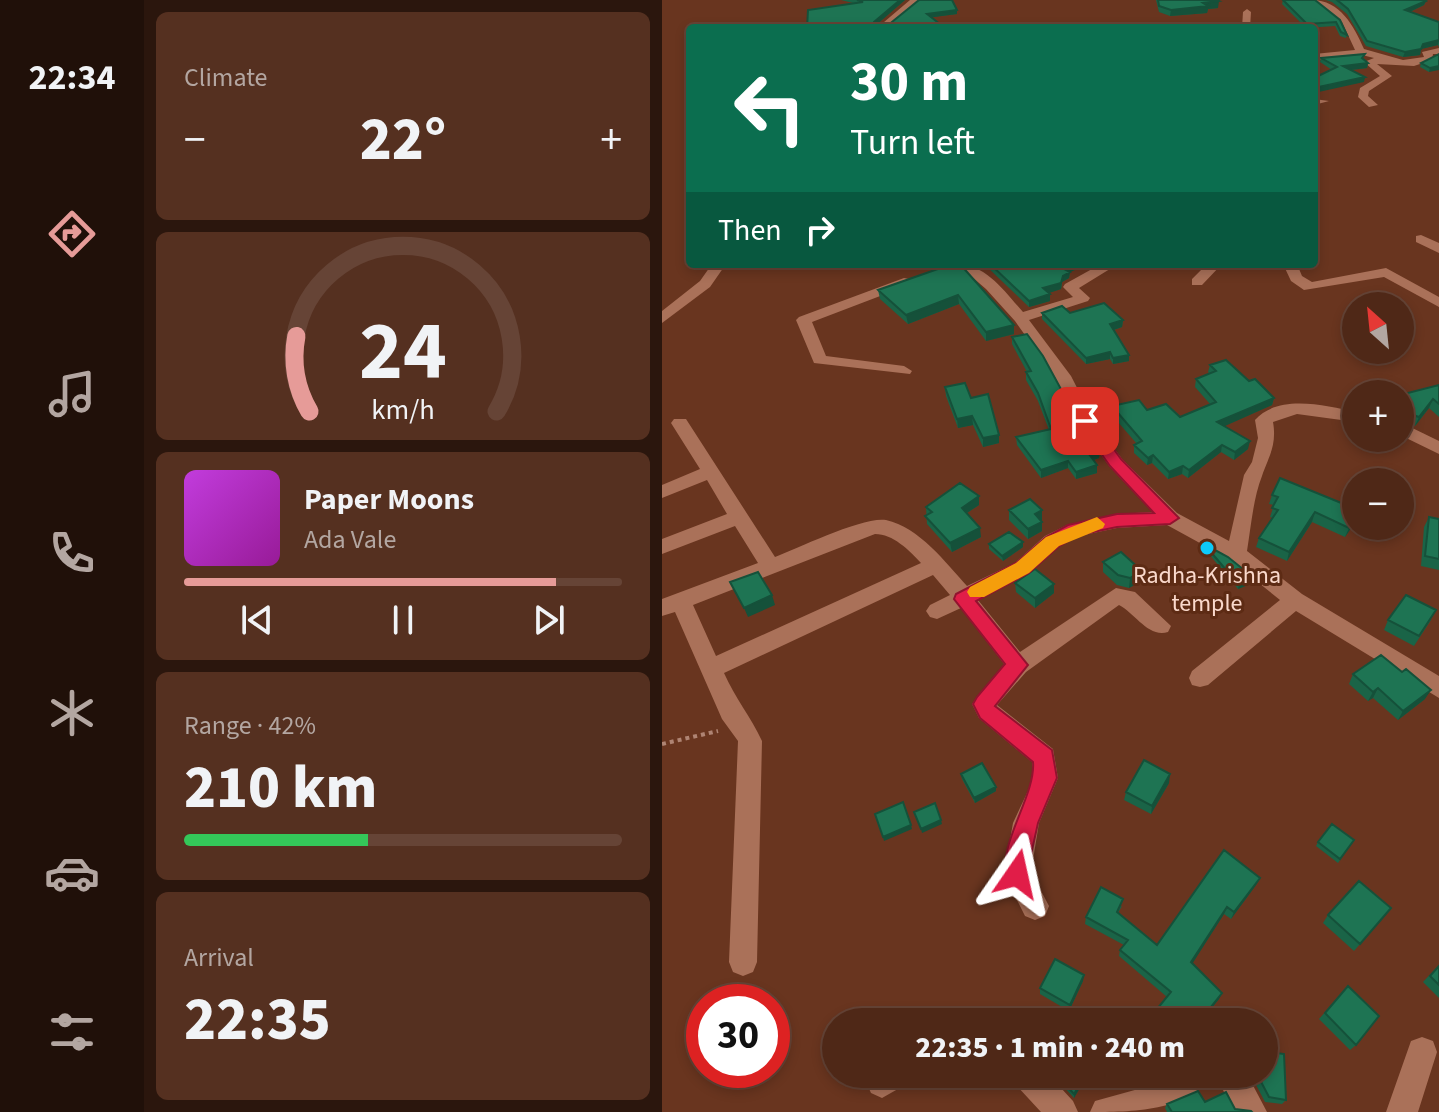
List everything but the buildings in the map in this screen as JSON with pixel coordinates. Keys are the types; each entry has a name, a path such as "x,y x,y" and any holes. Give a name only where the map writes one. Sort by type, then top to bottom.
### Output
{"street":[{"path":"886,24 915,0"},
{"path":"1316,0 1338,13 1353,27 1362,52"},
{"path":"1246,24 1247,12"},
{"path":"1318,57 1362,52 1409,64 1421,63 1429,58 1427,52 1439,51"},
{"path":"1373,105 1363,97 1364,90 1387,76 1369,62 1387,59"},
{"path":"1421,239 1439,249"},
{"path":"662,318 705,284 716,268"},
{"path":"969,268 991,286 1020,318 1063,376 1085,421 1116,463 1170,518 1236,554 1295,600 1439,688"},
{"path":"1020,318 1083,298 1070,287 1104,268"},
{"path":"1197,282 1211,268"},
{"path":"1292,268 1296,278 1309,287 1386,272 1439,303"},
{"path":"904,371 820,360 804,320 914,279"},
{"path":"1236,554 1253,475 1261,463 1267,438 1264,420 1275,412 1294,408 1342,415"},
{"path":"680,423 770,566"},
{"path":"1414,435 1439,448"},
{"path":"662,492 710,472"},
{"path":"662,547 739,517"},
{"path":"937,611 1022,568 1052,541 1074,530 1117,521 1170,518"},
{"path":"743,962 750,741 742,725 730,712 711,669 671,605 873,527 883,527 907,539 935,565 1018,665"},
{"path":"711,669 935,565"},
{"path":"1035,906 1017,874 1026,823 1046,778 1044,757 987,711 984,704 1018,665 1116,596 1128,598 1160,626"},
{"path":"1200,678 1295,600"},
{"path":"1402,1112 1422,1052"},
{"path":"1040,1088 1062,1112"},
{"path":"1106,1112 1126,1110 1161,1097 1174,1088"},
{"path":"1238,1088 1251,1112"}],"path":[{"path":"662,744 742,725"}],"slow traffic":[{"path":"977,592 1022,568 1052,541 1074,530 1097,524"}],"place":[{"name":"Radha-Krishna temple","path":"1207,548"}],"route":[{"path":"1017,874 1026,823 1046,778 1044,757 1024,744 987,711 984,704 990,694 1018,665 963,599 1022,568 1052,541 1074,530 1117,521 1170,518 1137,487 1085,421"}]}
